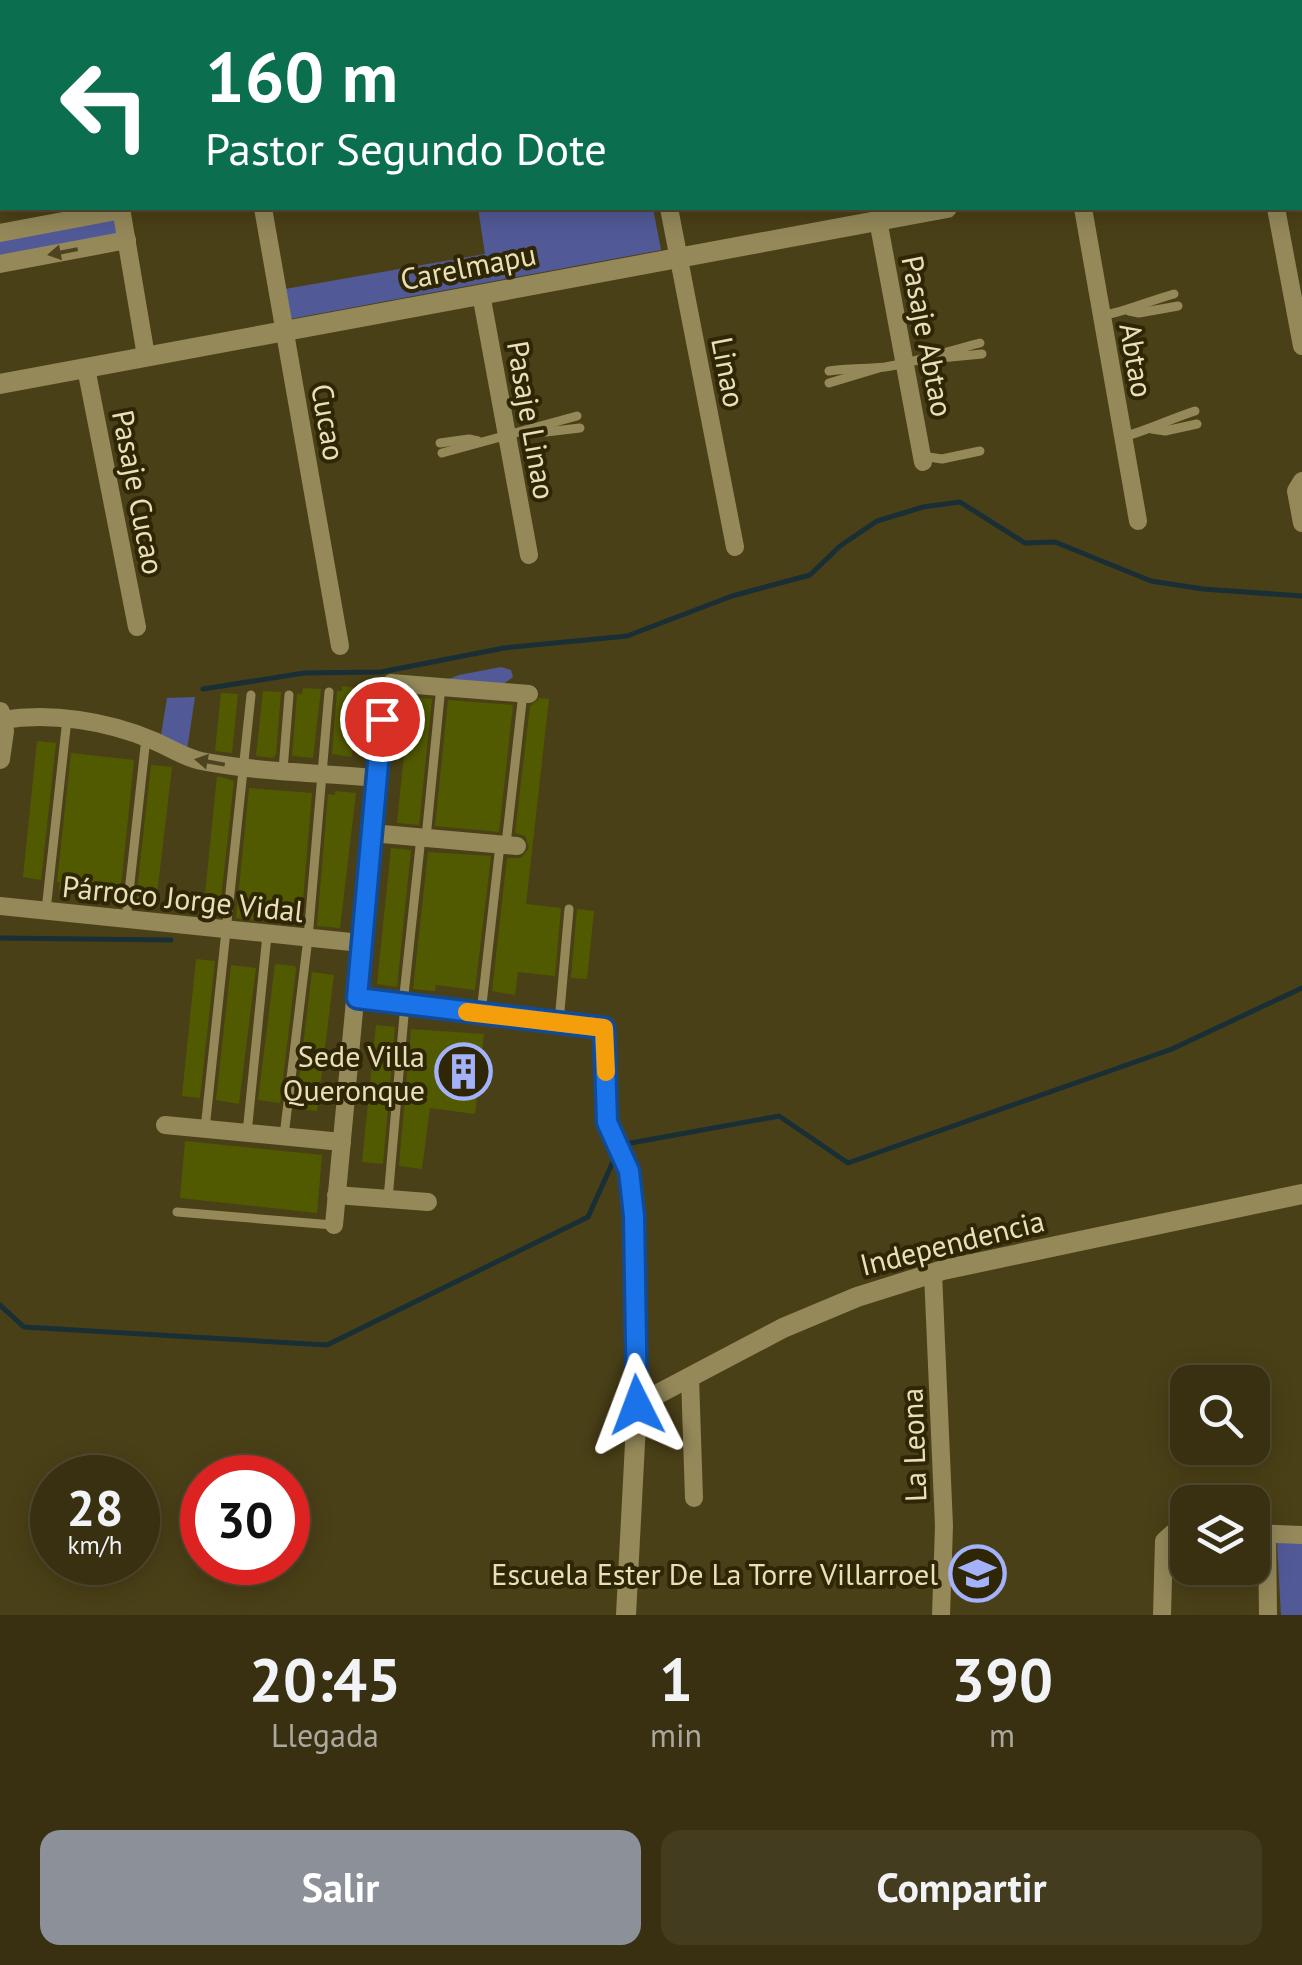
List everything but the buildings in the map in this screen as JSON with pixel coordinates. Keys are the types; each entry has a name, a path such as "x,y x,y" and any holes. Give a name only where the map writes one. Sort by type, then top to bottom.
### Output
{"street":[{"path":"0,233 117,210"},
{"path":"122,210 146,356"},
{"name":"Cucao","path":"263,210 340,646"},
{"name":"Linao","path":"670,210 735,548"},
{"name":"Carelmapu","path":"0,384 936,210"},
{"name":"Abtao","path":"1083,210 1138,522"},
{"path":"1276,210 1302,346"},
{"name":"Pasaje Abtao","path":"878,220 922,459"},
{"path":"0,264 127,240"},
{"name":"Pasaje Linao","path":"481,294 529,555"},
{"name":"Pasaje Cucao","path":"86,368 137,627"},
{"path":"1302,481 1296,491 1302,523"},
{"path":"334,1225 384,690 391,683 526,693"},
{"path":"0,759 1,716 67,719 112,727 196,760 376,778"},
{"path":"372,832 508,846"},
{"name":"Párroco Jorge Vidal","path":"0,906 360,944"},
{"path":"357,998 604,1028 607,1122 629,1171 634,1216 637,1405 626,1615"},
{"path":"165,1125 342,1142"},
{"name":"Independencia","path":"637,1405 820,1312 933,1273 1302,1194"},
{"path":"336,1195 428,1202"},
{"name":"La Leona","path":"933,1273 944,1526 941,1615"},
{"path":"690,1377 694,1498"},
{"path":"1270,1533 1302,1535"},
{"path":"1162,1615 1164,1541 1170,1536"},
{"path":"1265,1585 1268,1615"}],"lane":[{"path":"1129,311 1138,304 1174,294"},
{"path":"1102,316 1178,306"},
{"path":"830,383 880,368 982,348"},
{"path":"828,371 880,368"},
{"path":"1152,430 1162,421 1195,411"},
{"path":"441,448 577,416"},
{"path":"1123,437 1198,424"},
{"path":"536,428 546,432 580,428"},
{"path":"922,459 980,450"},
{"path":"388,1199 404,1004 441,686"},
{"path":"284,1136 308,938 329,692"},
{"path":"482,1013 508,846 526,693"},
{"path":"282,770 290,694"},
{"path":"205,1129 251,696"},
{"path":"46,911 67,719"},
{"path":"126,920 146,738"},
{"path":"558,1022 569,909"},
{"path":"247,1133 268,935"},
{"path":"176,1212 334,1225"}],"shaded area":[{"path":"478,210 653,210 661,250 290,319 285,289 485,254"},
{"path":"115,217 118,237 0,259 0,237"},
{"path":"501,667 511,670 513,677 502,685 438,683 459,675"},
{"path":"195,697 187,750 161,735 167,698"},
{"path":"1302,1541 1302,1615 1281,1615 1277,1543"}],"waterway":[{"path":"203,689 304,673 381,672 504,648 627,636 732,596 810,575 840,546 877,521 923,507 960,502 1025,543 1055,542 1151,581 1302,596"},
{"path":"0,938 171,940"},
{"path":"620,1145 779,1116 848,1163 1172,1049 1302,988"},
{"path":"0,1305 24,1327 327,1345 588,1217 616,1155"}],"slow traffic":[{"path":"467,1012 604,1028 606,1072"}],"place":[{"name":"Sede Villa Queronque","path":"464,1072"},
{"name":"Escuela Ester De La Torre Villarroel","path":"977,1573"}],"route":[{"path":"382,719 357,998 604,1028 607,1122 629,1171 634,1216 637,1405"}]}
